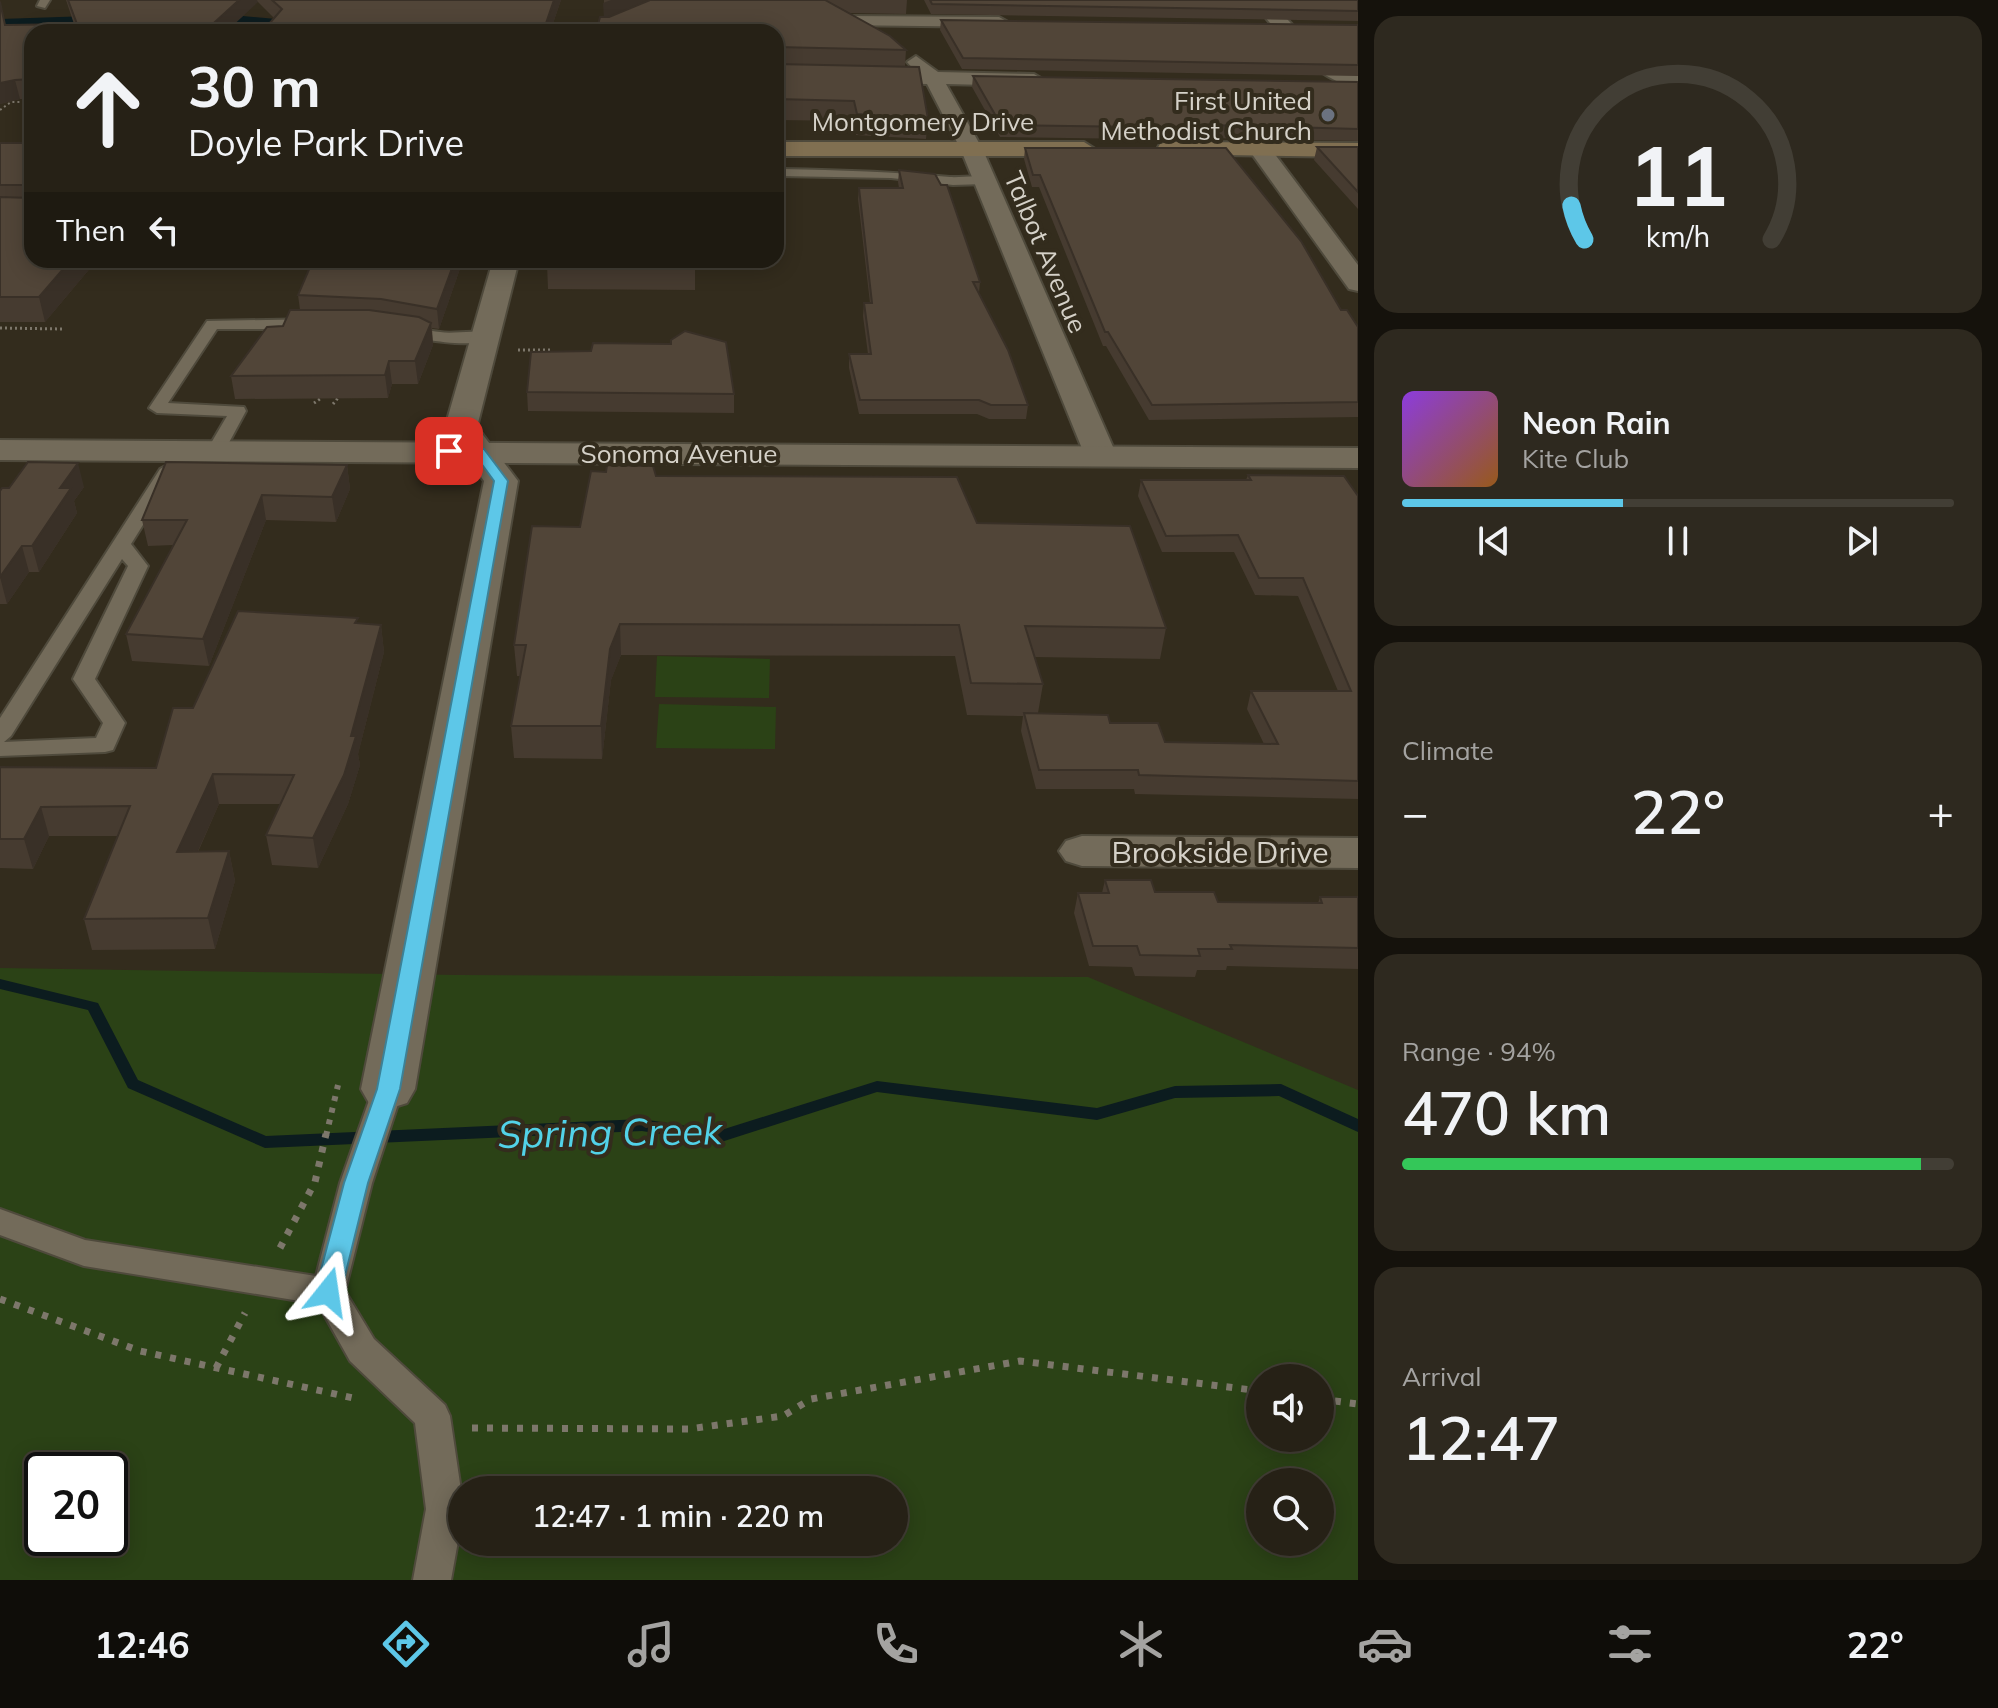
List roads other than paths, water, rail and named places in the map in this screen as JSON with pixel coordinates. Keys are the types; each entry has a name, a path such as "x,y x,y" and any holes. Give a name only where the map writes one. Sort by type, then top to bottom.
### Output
{"main road":[{"name":"Montgomery Drive","path":"784,149 1111,149"},
{"path":"1142,149 1358,150"}],"street":[{"path":"613,24 677,0"},
{"path":"1260,0 1321,66 1333,75 1358,84"},
{"name":"Talbot Avenue","path":"819,7 896,48 934,79 972,150 1101,456"},
{"path":"846,21 1022,22"},
{"path":"1254,26 1314,27"},
{"path":"784,75 1060,81"},
{"path":"1311,84 1358,84"},
{"path":"1260,150 1358,283"},
{"path":"388,1089 501,481 461,427 497,344 505,268"},
{"name":"Sonoma Avenue","path":"0,450 1358,458"},
{"name":"Brookside Drive","path":"1082,851 1358,853"}],"lane":[{"path":"784,173 891,174 953,181 985,180"},
{"path":"216,450 238,411 157,408 212,324 329,324"},
{"path":"388,329 497,344"},
{"path":"0,736 181,450"},
{"path":"0,749 105,745 114,723 84,679 138,566 121,544"},
{"path":"388,1089 356,1183 328,1292 362,1350 432,1416 445,1509 432,1580"},
{"path":"0,1222 84,1253 262,1284 328,1292"}],"waterway":[{"name":"Spring Creek","path":"0,984 93,1006 133,1084 265,1142 642,1125 718,1137 877,1086 1097,1114 1175,1092 1281,1090 1358,1126"}],"place":[{"name":"First United Methodist Church","path":"1328,115"}]}
